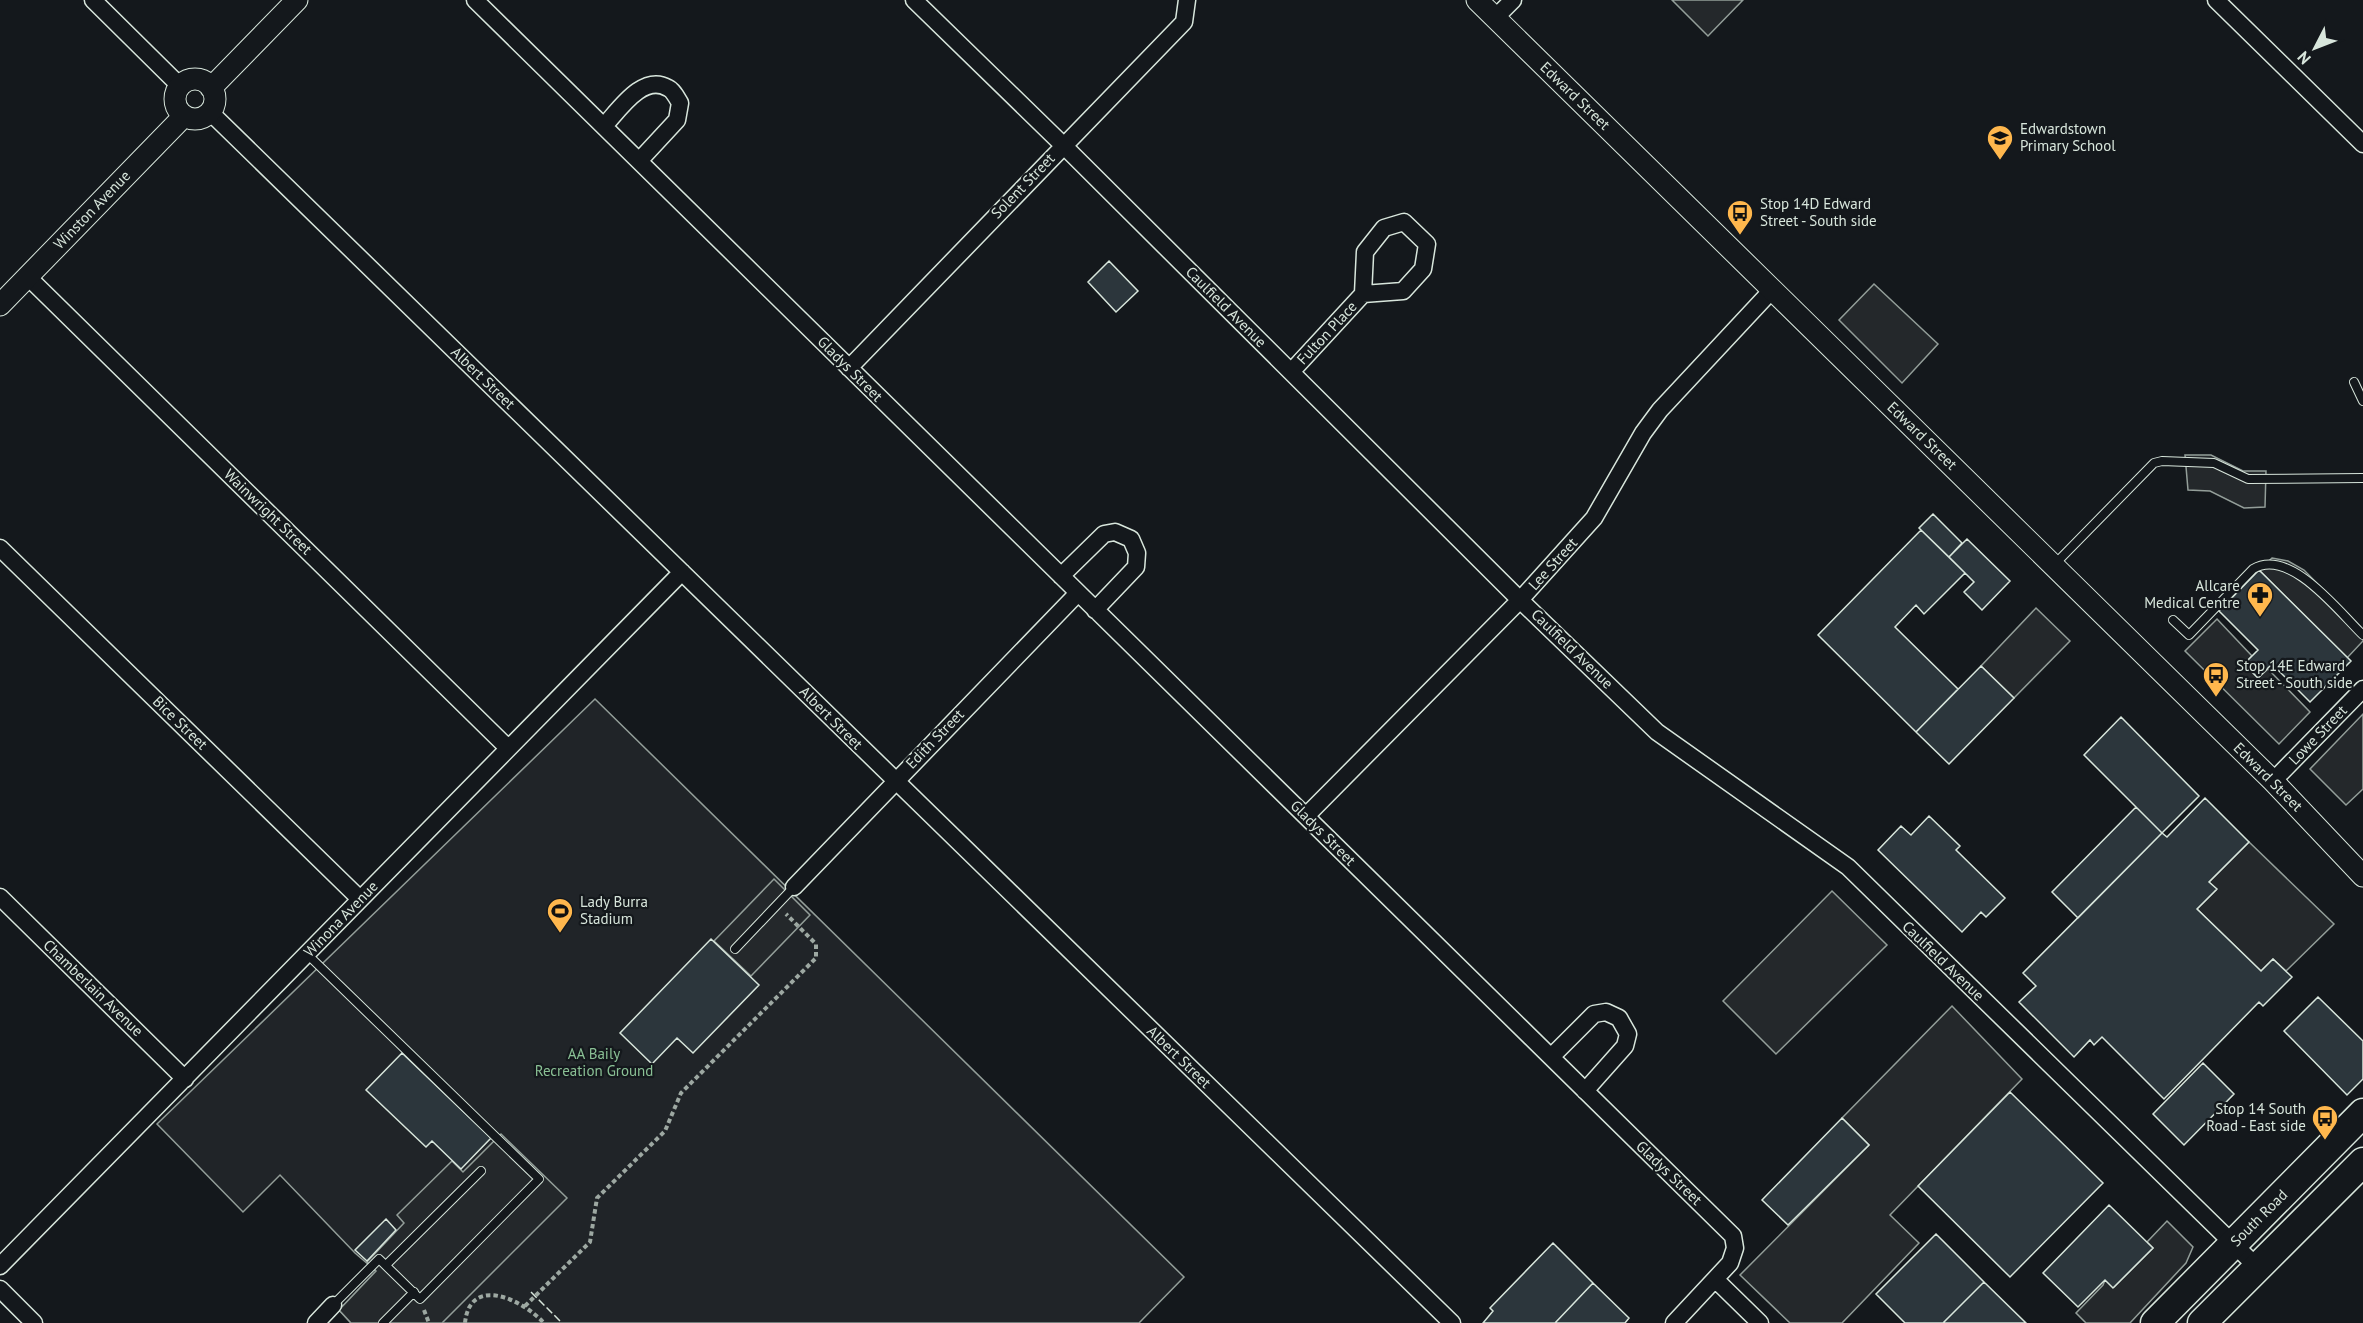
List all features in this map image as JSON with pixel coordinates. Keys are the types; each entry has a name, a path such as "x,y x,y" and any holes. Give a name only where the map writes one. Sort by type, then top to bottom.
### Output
{"highway":[{"name":"South Road","path":"2155,1323 2363,1113"},
{"path":"2202,1323 2363,1162"}],"street":[{"path":"93,0 180,86"},
{"path":"211,88 297,0"},
{"name":"Gladys Street","path":"475,0 1733,1236 1735,1248 1730,1263 1716,1280"},
{"name":"Caulfield Avenue","path":"914,0 1520,600 1657,732 1848,867 2257,1267"},
{"name":"Solent Street","path":"849,368 1184,22 1187,0"},
{"name":"Edward Street","path":"1477,0 2273,781 2363,876"},
{"path":"1496,18 1513,0"},
{"path":"2216,0 2363,144"},
{"path":"194,79 201,80 211,88 214,101 210,112 198,119 184,116 175,101 180,86 194,79"},
{"path":"604,126 642,87 654,83 670,88 680,103 677,120 639,161"},
{"name":"Albert Street","path":"210,112 1452,1323"},
{"name":"Winston Avenue","path":"1,302 184,116"},
{"name":"Fulton Place","path":"1291,372 1363,294 1365,252 1384,228 1404,222 1426,244 1424,269 1403,291 1363,294"},
{"name":"Wainwright Street","path":"28,277 508,748"},
{"name":"Lee Street","path":"1306,816 1520,600 1594,518 1643,434 1660,410 1772,290"},
{"path":"1061,576 1104,534 1115,532 1131,539 1137,554 1136,567 1095,610"},
{"name":"Bice Street","path":"0,548 360,899"},
{"name":"Winona Avenue","path":"0,1266 682,572"},
{"name":"Edith Street","path":"794,887 1078,593"},
{"name":"Lowe Street","path":"2273,781 2363,689"},
{"name":"Chamberlain Avenue","path":"0,897 186,1079"},
{"path":"1551,1057 1594,1014 1606,1012 1619,1018 1628,1034 1625,1046 1585,1091"},
{"path":"1674,1323 1716,1280 1760,1323"},
{"path":"0,1289 34,1323"},
{"path":"316,1323 333,1305"}],"lane":[{"path":"2354,382 2363,401"},
{"path":"2054,565 2154,463 2162,461 2214,463 2248,480 2363,478"},
{"path":"2173,620 2189,635 2253,569 2261,564 2273,563 2286,566 2303,576 2363,635"},
{"path":"735,949 794,887"},
{"path":"307,954 539,1179 420,1299 379,1259 333,1305"},
{"path":"386,1265 481,1172"},
{"path":"383,1323 414,1292"}],"path":[{"path":"525,1306 590,1242 597,1198 665,1131 681,1093 816,958 816,944 799,927"},
{"path":"465,1323 466,1311 474,1300 488,1295 504,1297 525,1306 544,1323"}],"green space":[{"name":"AA Baily Recreation Ground","path":"595,699 1184,1277 1139,1323 351,1323 339,1310 376,1271 355,1253 280,1175 243,1212 157,1124"}],"shaded area":[{"path":"1672,0 1743,0 1708,36"},
{"path":"1874,284 1938,344 1902,383 1839,320"},
{"path":"2185,455 2211,455 2243,471 2266,471 2265,507 2244,508 2210,491 2188,490"},
{"path":"2272,558 2288,561 2304,570 2363,630 2363,641 2347,658 2259,570"},
{"path":"2036,608 2070,641 2014,698 1981,666"},
{"path":"2217,619 2252,656 2244,664 2258,678 2268,669 2310,712 2279,744 2185,651"},
{"path":"2363,714 2363,789 2346,805 2310,769"},
{"path":"2249,842 2334,924 2286,971 2273,959 2261,971 2197,909 2216,890 2209,882"},
{"path":"774,879 810,915 751,976 714,941"},
{"path":"1832,891 1887,945 1776,1054 1723,1001"},
{"path":"1952,1006 2022,1079 1890,1215 1919,1243 1842,1323 1790,1323 1740,1275 1869,1145 1842,1118"},
{"path":"501,1134 567,1198 442,1323 351,1323 339,1310 376,1271 367,1262 404,1223 397,1215 452,1161 463,1172"},
{"path":"2167,1221 2193,1247 2186,1263 2130,1323 2086,1323 2076,1313 2105,1280 2114,1287 2153,1248 2147,1242"}],"building":[{"path":"1109,261 1138,291 1116,312 1088,282"},
{"path":"1933,514 1962,543 1949,557 1919,528"},
{"path":"1921,530 1965,573 1924,614 1916,605 1895,627 1958,689 1916,732 1818,635"},
{"path":"1967,539 2010,581 1982,610 1964,592 1974,582 1949,557"},
{"path":"2259,570 2351,661 2310,702 2272,664 2258,678 2244,664 2258,650 2219,611"},
{"path":"1981,666 2014,698 1949,764 1916,732"},
{"path":"2121,717 2199,796 2162,833 2084,755"},
{"path":"2205,798 2249,842 2209,882 2217,889 2197,909 2261,971 2273,959 2292,977 2263,1006 2259,1002 2164,1099 2102,1037 2094,1045 2090,1040 2074,1057 2019,1002 2036,986 2023,973 2162,833 2167,837"},
{"path":"2136,807 2162,833 2078,918 2052,892"},
{"path":"1929,816 1960,846 1956,850 2005,898 1986,917 1981,912 1962,932 1878,850 1901,826 1911,835"},
{"path":"711,939 759,985 693,1053 677,1038 652,1064 620,1033"},
{"path":"2318,997 2363,1041 2363,1079 2347,1095 2284,1031"},
{"path":"402,1053 491,1138 461,1169 432,1141 426,1147 366,1090"},
{"path":"2203,1063 2234,1094 2184,1145 2153,1114"},
{"path":"2010,1092 2103,1183 2010,1277 1918,1186"},
{"path":"1842,1118 1869,1145 1788,1225 1762,1200"},
{"path":"2109,1205 2153,1248 2113,1288 2105,1280 2078,1307 2043,1273"},
{"path":"386,1219 396,1230 367,1261 355,1250"},
{"path":"1936,1234 1984,1282 1943,1323 1905,1323 1876,1294"},
{"path":"1553,1243 1593,1283 1555,1323 1483,1323 1493,1311 1490,1308"},
{"path":"1984,1282 2026,1323 1943,1323"},
{"path":"1593,1283 1629,1318 1625,1323 1555,1323"}],"fence":[{"path":"531,1292 562,1323"}],"place":[{"name":"Edwardstown Primary School","path":"2000,161"},
{"name":"Stop 14D Edward Street - South side","path":"1740,236"},
{"name":"Allcare Medical Centre","path":"2260,618"},
{"name":"Stop 14E Edward Street - South side","path":"2216,698"},
{"name":"Lady Burra Stadium","path":"560,934"},
{"name":"Stop 14 South Road - East side","path":"2325,1141"}]}
